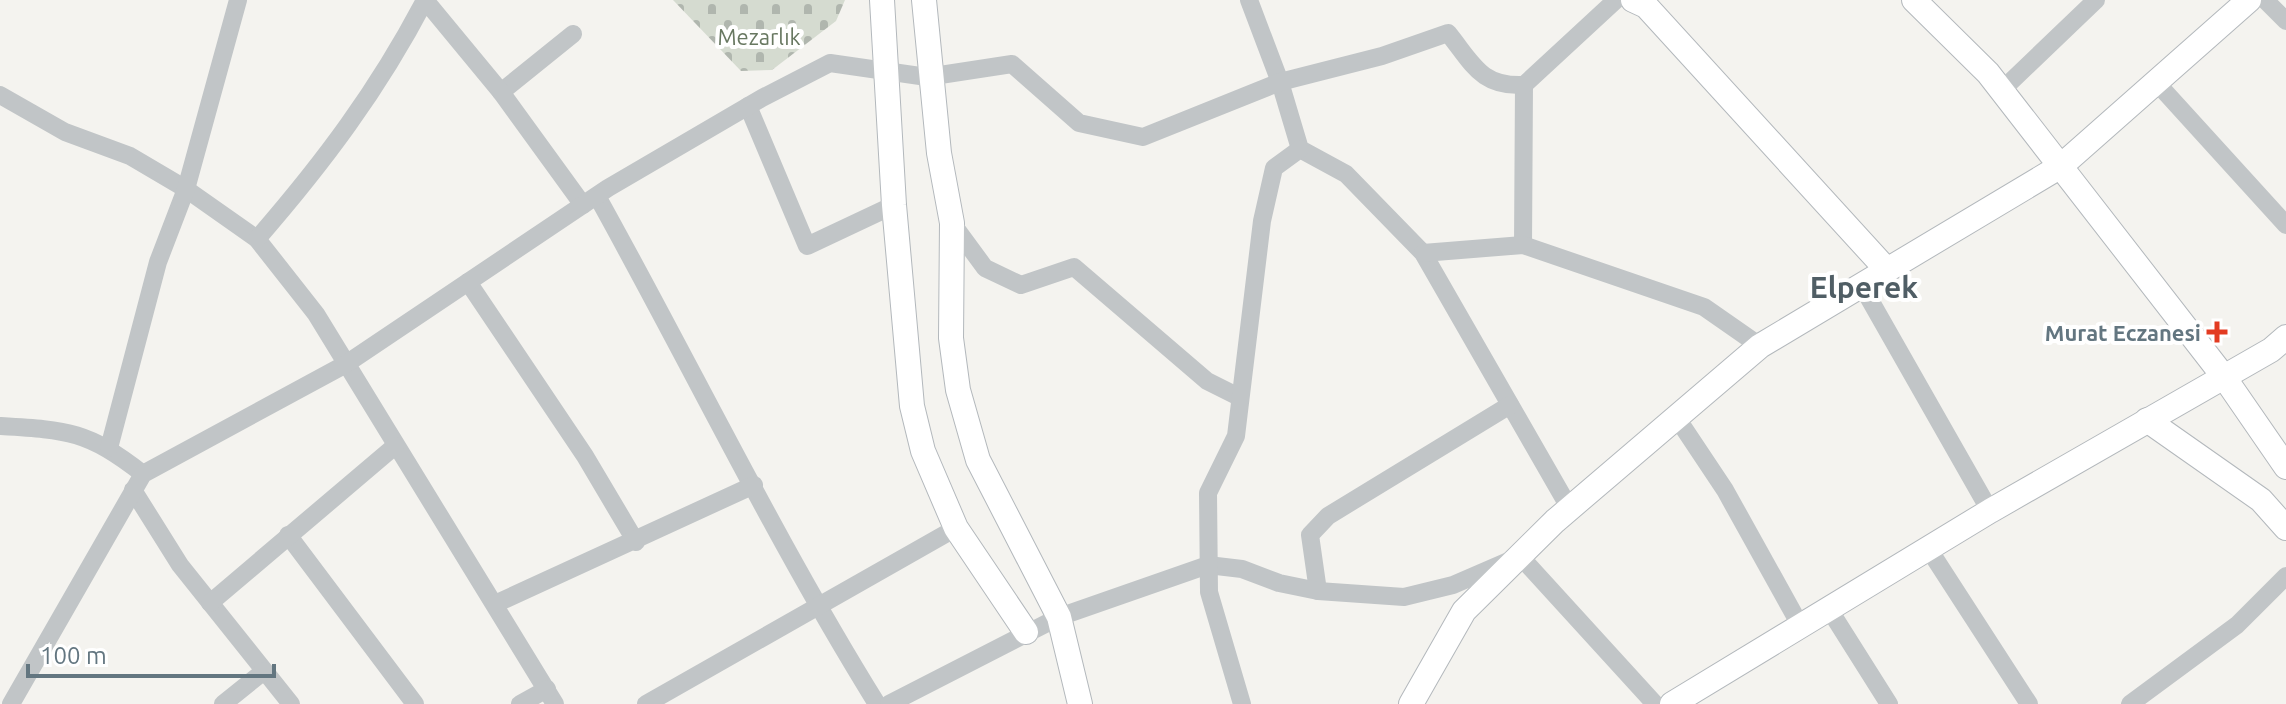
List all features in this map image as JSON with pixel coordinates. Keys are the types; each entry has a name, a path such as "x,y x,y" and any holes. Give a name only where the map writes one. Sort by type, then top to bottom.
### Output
{"street":[{"path":"109,448 158,262 186,189 238,0"},
{"path":"257,239 322,164 393,62 425,0 590,201 686,355 816,606 877,704"},
{"path":"882,0 894,205 912,406 923,451 956,528 1026,632"},
{"path":"924,0 931,76 952,223 951,338 958,390 978,460 1059,617 1080,704"},
{"path":"1249,0 1280,82 1300,149 1346,174 1423,253 1570,509"},
{"path":"11,704 138,482 346,364 590,201 748,106 830,63 888,74 931,76 1012,64 1079,123 1143,137 1280,82 1382,56 1448,33 1480,72 1500,86 1524,85 1616,0"},
{"path":"1914,0 2002,90 2224,377 2286,467"},
{"path":"2002,90 2096,0"},
{"path":"1411,704 1464,611 1570,509 1760,346 2061,166 2249,0"},
{"path":"2265,0 2286,21"},
{"path":"1645,2 1887,270"},
{"path":"501,92 573,34"},
{"path":"2156,82 2286,225"},
{"path":"1523,245 1524,85"},
{"path":"0,95 65,132 130,156 186,189 257,239 316,314 551,696 520,704"},
{"path":"748,106 807,246 894,205"},
{"path":"1242,704 1209,592 1208,493 1236,436 1262,221 1274,168 1300,149"},
{"path":"952,223 985,268 1021,285 1074,267 1207,381 1239,397"},
{"path":"1423,253 1523,245 1704,307 1760,346"},
{"path":"468,282 585,456 636,542"},
{"path":"1862,286 1990,511"},
{"path":"1682,701 1800,625 1990,511 2271,350 2286,337"},
{"path":"1318,591 1310,535 1328,516 1510,405"},
{"path":"1677,418 1725,490 1800,625"},
{"path":"2147,420 2261,500 2286,528"},
{"path":"0,426 65,430 109,448 138,482 152,524 291,704"},
{"path":"210,603 395,446"},
{"path":"495,604 636,542 754,485"},
{"path":"646,704 956,528"},
{"path":"288,535 415,704"},
{"path":"1928,548 2029,704"},
{"path":"889,704 1059,617 1208,565 1242,569 1279,583 1318,591 1404,597 1453,585 1520,556"},
{"path":"1520,556 1655,704"},
{"path":"2130,704 2237,625 2286,576"},
{"path":"1829,609 1889,704"},
{"path":"223,704 264,671"}],"green space":[{"name":"Mezarlık","path":"673,0 845,0 836,21 772,70 741,71"}],"place":[{"name":"Murat Eczanesi","path":"2217,332"}],"district":[{"name":"Elperek","path":"1864,287"}]}
